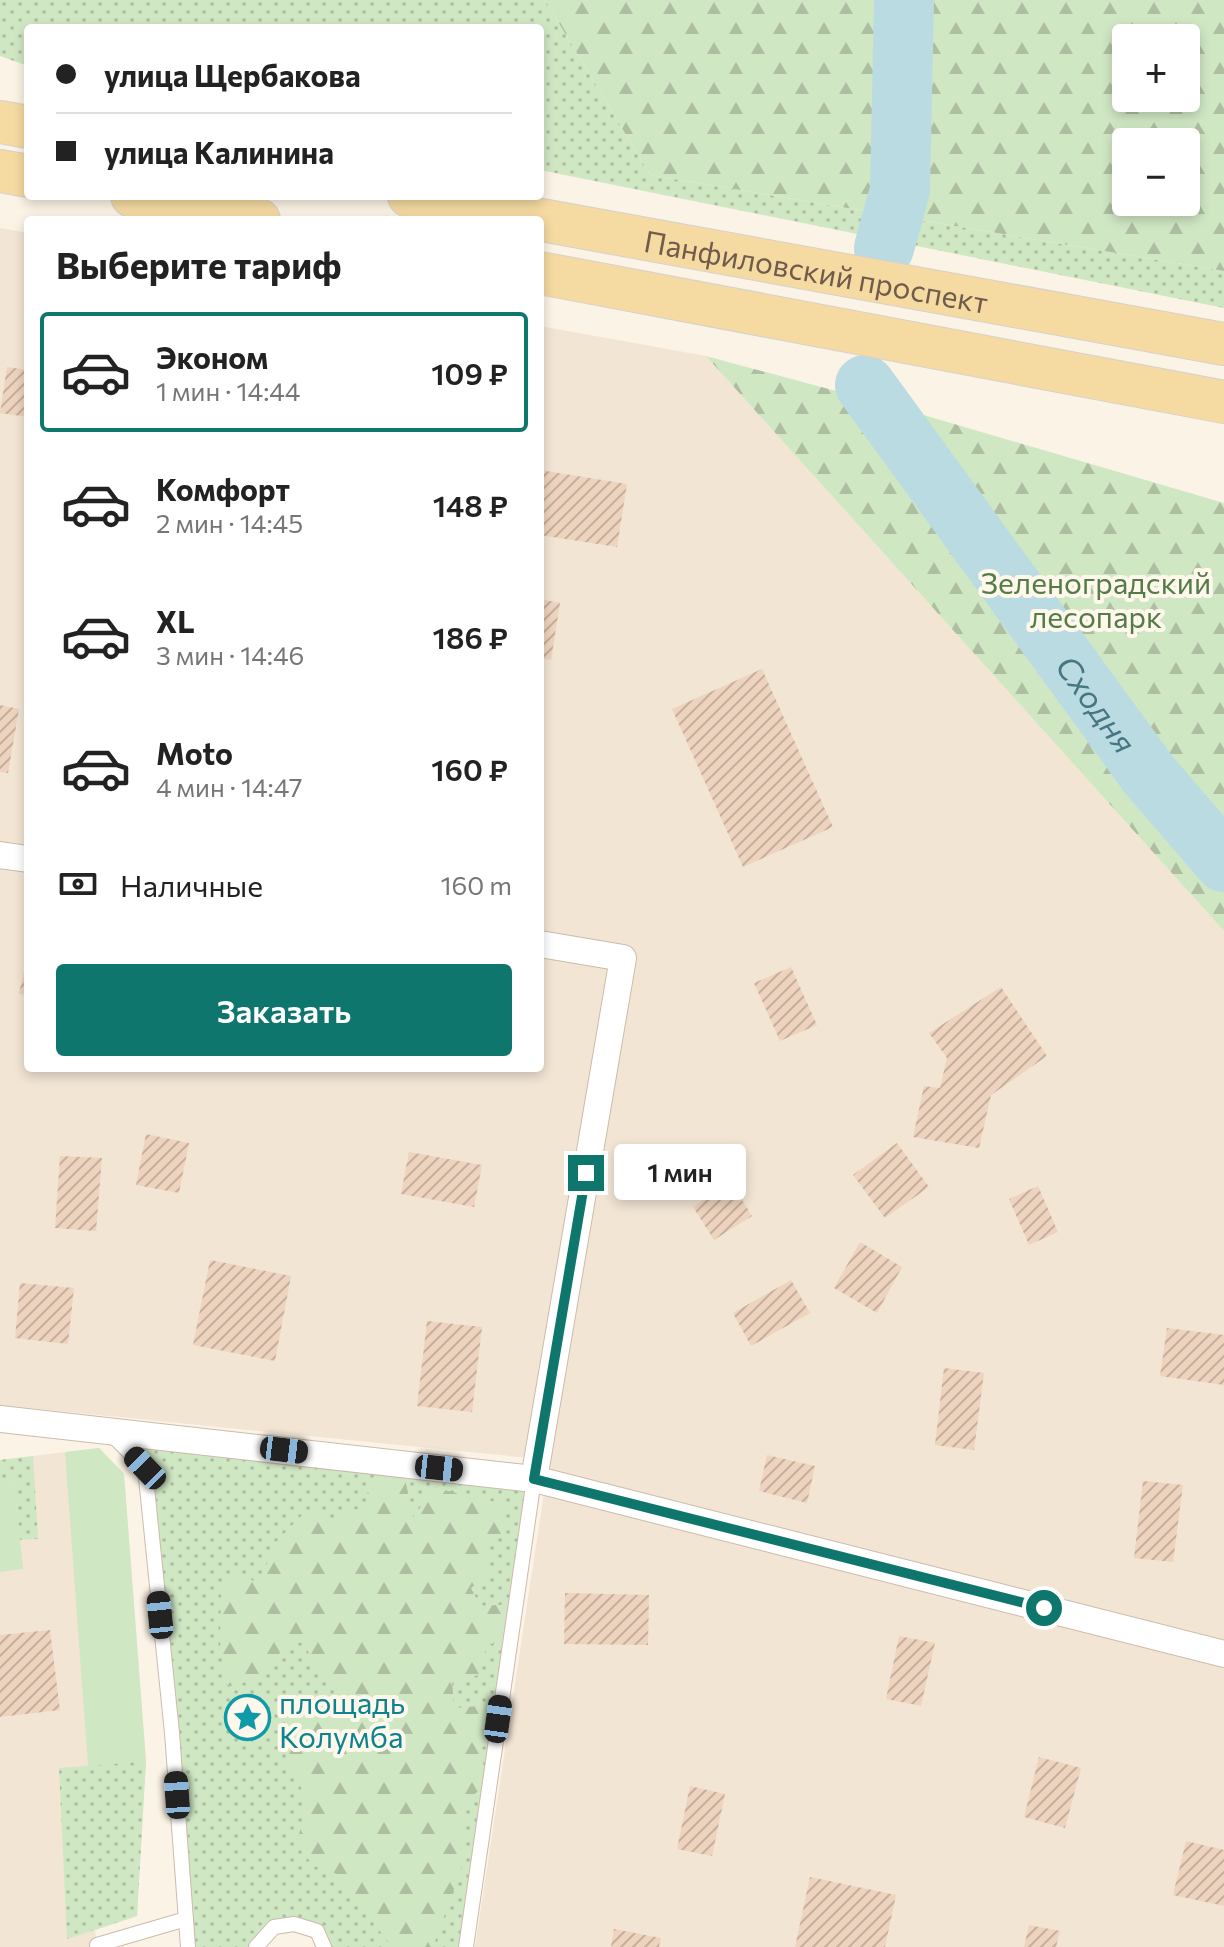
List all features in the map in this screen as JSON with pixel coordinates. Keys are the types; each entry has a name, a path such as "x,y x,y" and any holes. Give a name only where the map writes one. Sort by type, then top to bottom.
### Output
{"main road":[{"path":"0,122 24,126"},
{"path":"0,171 24,175"},
{"path":"153,200 238,216"},
{"name":"Панфиловский проспект","path":"431,200 519,216"},
{"name":"Панфиловский проспект","path":"544,221 1224,344"},
{"name":"Панфиловский проспект","path":"544,274 1224,402"}],"street":[{"path":"0,855 24,858"},
{"path":"534,1479 623,958 544,945"},
{"path":"0,1419 534,1479 1224,1654"}],"lane":[{"path":"109,1431 145,1468 172,1733 188,1947"},
{"path":"466,1947 534,1479"},
{"path":"97,1945 186,1919"},
{"path":"256,1947 274,1927 294,1924 317,1931 324,1947"}],"shaded area":[{"path":"0,228 24,232 24,1072 544,1072 544,327 706,356 1224,931 1224,1947 475,1947 549,1460 0,1405"},
{"path":"99,1448 124,1474 146,1761 137,1916 95,1930 97,1947 0,1947 0,1460"}],"green space":[{"path":"0,0 545,0 650,175 1224,271 1224,308 544,171 544,24 24,24 24,65 0,56"},
{"path":"545,0 1224,0 1224,271 650,175"},
{"name":"Зеленоградский лесопарк","path":"706,356 910,411 1224,503 1224,931"},
{"name":"площадь Колумба","path":"109,1431 534,1479 467,1947 324,1947 317,1931 274,1927 256,1947 188,1947 145,1468"},
{"path":"99,1448 124,1474 146,1761 88,1766 65,1452"},
{"path":"33,1456 38,1539 20,1540 14,1481 0,1482 0,1460"},
{"path":"384,1472 404,1475 414,1519 431,1487 503,1504 503,1531 488,1548 487,1575 471,1588 480,1606 514,1604 509,1639 487,1645 479,1675 452,1681 454,1708 480,1706 498,1719 477,1748 490,1782 463,1803 464,1861 433,1947 392,1947 335,1873 314,1866 296,1845 308,1802 285,1753 285,1731 296,1701 316,1698 334,1716 334,1690 314,1668 305,1643 290,1642 256,1679 227,1687 220,1642 221,1594 238,1572 261,1585 272,1546 307,1510 333,1520 366,1505 369,1482"},
{"path":"14,1481 23,1569 0,1572 0,1482"},
{"path":"146,1761 137,1916 67,1939 59,1768"}],"building":[{"path":"7,367 24,369 24,416 0,413"},
{"path":"544,471 627,484 617,547 544,536"},
{"path":"544,600 560,603 551,660 544,659"},
{"path":"762,669 833,827 743,867 672,709"},
{"path":"0,705 19,709 8,773 0,772"},
{"path":"791,967 817,1025 780,1041 754,983"},
{"path":"24,972 24,995 19,994"},
{"path":"1001,987 1047,1056 991,1095 979,1148 913,1137 924,1086 940,1088 947,1058 929,1033"},
{"path":"146,1134 189,1143 179,1193 136,1185"},
{"path":"897,1143 929,1187 885,1218 853,1175"},
{"path":"409,1152 482,1165 474,1207 401,1194"},
{"path":"60,1156 102,1158 96,1231 55,1228"},
{"path":"731,1182 752,1216 714,1240 693,1207"},
{"path":"1038,1186 1058,1232 1029,1245 1009,1199"},
{"path":"860,1242 902,1267 877,1313 834,1288"},
{"path":"210,1260 291,1276 275,1361 193,1345"},
{"path":"791,1280 810,1313 751,1346 733,1313"},
{"path":"20,1283 74,1288 68,1344 15,1338"},
{"path":"427,1321 482,1327 472,1412 417,1406"},
{"path":"1167,1328 1224,1335 1224,1385 1160,1376"},
{"path":"944,1368 984,1373 974,1450 935,1445"},
{"path":"767,1455 815,1466 807,1503 759,1491"},
{"path":"1143,1481 1183,1485 1173,1562 1134,1558"},
{"path":"565,1593 649,1595 648,1645 564,1644"},
{"path":"50,1630 60,1710 0,1717 0,1635"},
{"path":"899,1636 935,1643 921,1706 886,1699"},
{"path":"1039,1757 1081,1768 1065,1828 1024,1817"},
{"path":"690,1786 725,1794 712,1856 677,1849"},
{"path":"1186,1841 1224,1850 1224,1906 1173,1895"},
{"path":"810,1877 896,1895 885,1947 795,1947"},
{"path":"1029,1925 1060,1931 1056,1947 1024,1947"},
{"path":"614,1929 661,1938 659,1947 611,1947"}],"waterway":[{"name":"Сходня","path":"884,248 900,190 904,0"},
{"name":"Сходня","path":"865,385 1149,775 1224,862"}],"place":[{"name":"площадь Колумба","path":"248,1718"}],"route":[{"path":"586,1173 534,1479 1044,1608"}]}
